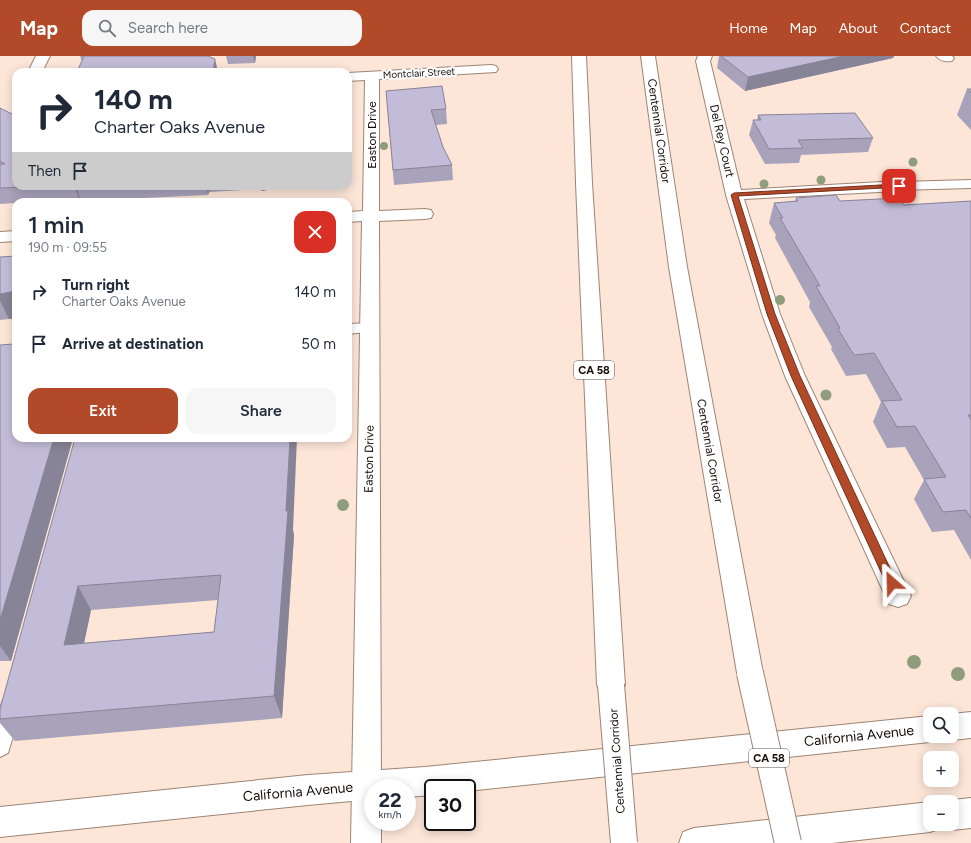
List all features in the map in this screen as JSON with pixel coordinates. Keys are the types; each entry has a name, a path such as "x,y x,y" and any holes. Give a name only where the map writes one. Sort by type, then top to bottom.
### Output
{"main road":[{"path":"37,68 43,56"},
{"name":"Centennial Corridor","path":"579,56 585,198 611,685 624,843"},
{"name":"Centennial Corridor","path":"648,56 678,267 750,673 788,843"},
{"name":"Del Rey Court","path":"704,58 734,195 771,314 795,376 898,596"},
{"name":"Montclair Street","path":"352,77 491,69"},
{"name":"Easton Drive","path":"366,779 372,76"},
{"path":"734,195 899,186"},
{"path":"352,217 425,214"},
{"path":"0,237 12,236"},
{"path":"959,726 971,725"},
{"name":"California Avenue","path":"416,782 923,730"},
{"name":"California Avenue","path":"0,822 364,786"},
{"path":"959,814 971,813"},
{"path":"694,843 923,818"},
{"name":"Easton Drive","path":"366,831 366,843"}],"lane":[{"path":"899,186 971,184"},
{"path":"352,329 370,328"},
{"path":"0,746 9,698"}],"building":[{"path":"84,56 208,56 215,59 214,68 79,68"},
{"path":"721,56 844,56 748,77"},
{"path":"442,86 446,109 431,110 443,147 452,165 393,170 386,91"},
{"path":"0,108 12,114 12,187 0,188 0,164 5,164 0,161"},
{"path":"855,113 873,138 798,140 803,148 769,149 753,120 761,120 758,115"},
{"path":"836,195 840,201 898,198 904,205 971,201 971,415 968,415 971,420 971,518 966,510 943,512 924,479 946,477 915,426 897,427 882,401 902,400 874,353 854,355 838,329 840,328 816,286 820,286 780,218 783,218 774,203 798,201 796,198"},
{"path":"12,256 12,292 0,294 0,257"},
{"path":"12,344 12,442 53,442 0,620 0,345"},
{"path":"74,442 290,442 286,511 288,511 274,696 0,719 0,709","holes":["221,575 214,632 64,645 78,586"]}],"route":[{"path":"892,583 795,376 771,314 734,195 899,186"}]}
